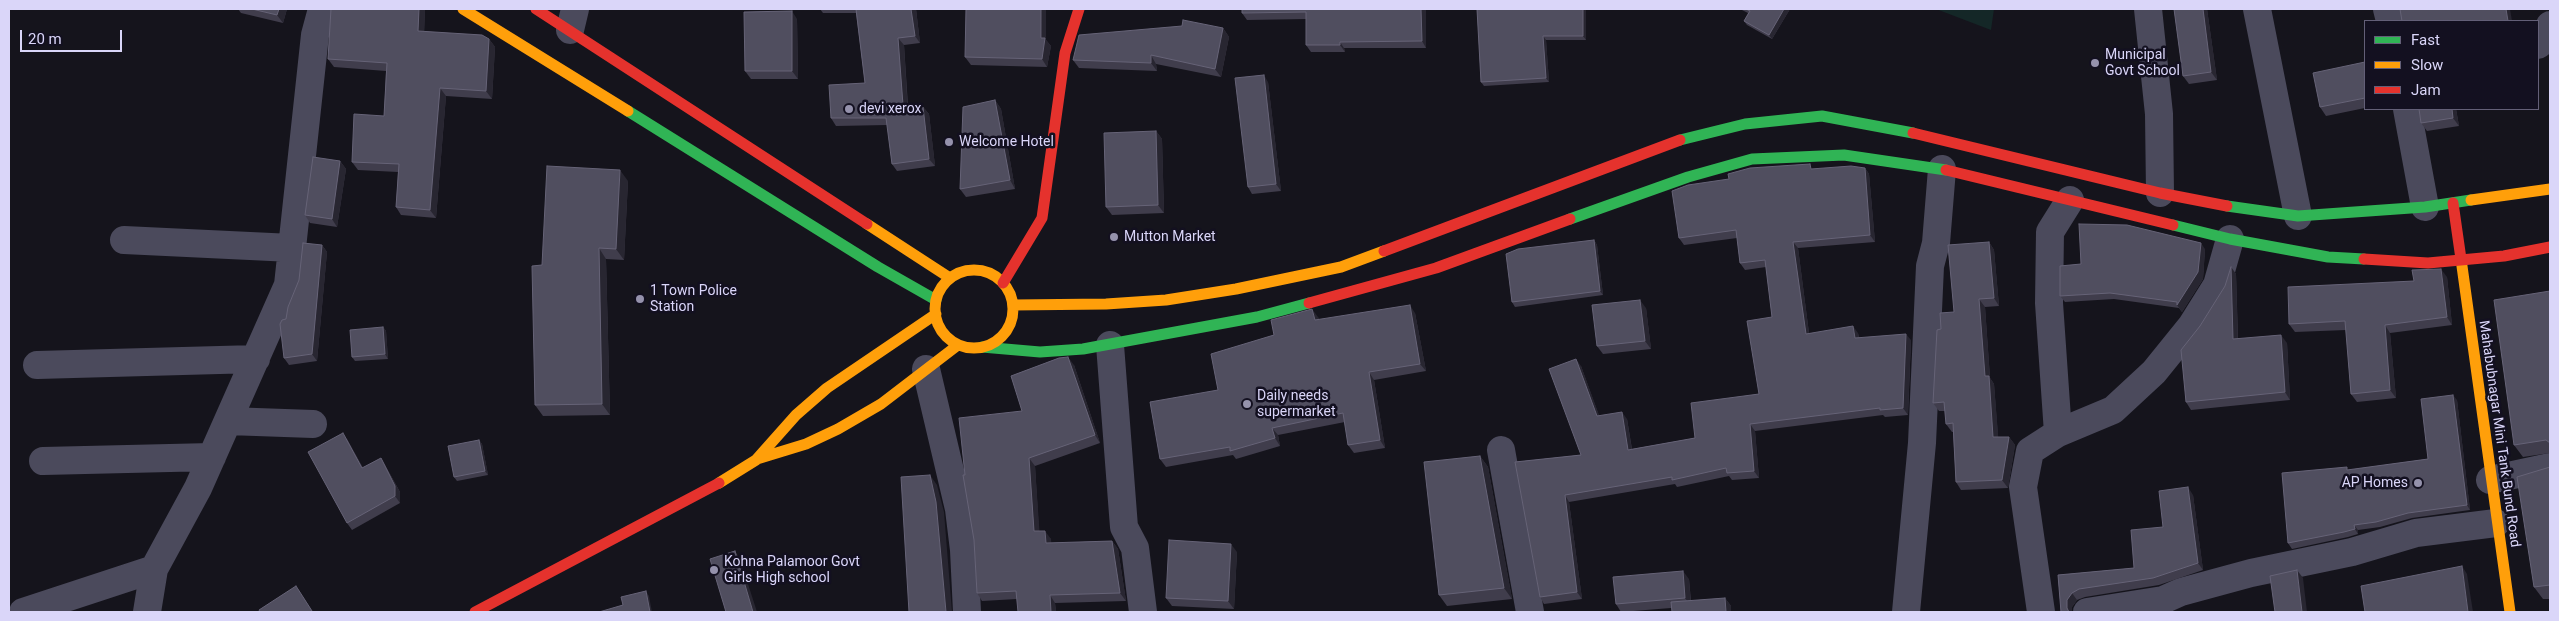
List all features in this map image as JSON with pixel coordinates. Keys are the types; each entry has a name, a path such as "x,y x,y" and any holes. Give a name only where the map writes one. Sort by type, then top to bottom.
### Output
{"main road":[{"path":"463,9 878,267 936,300"},
{"path":"536,9 573,19 950,278"},
{"path":"1003,283 1042,218 1065,53 1080,9"},
{"path":"1014,305 1106,304 1166,300 1236,289 1341,267 1685,138 1755,123 1822,116 1879,125 2160,193 2226,206 2298,216 2425,207 2550,189"},
{"path":"982,347 994,343 1003,335 1010,325 1014,305 1003,283 992,274 978,270 963,272 950,278 941,288 936,300 936,314 940,328 958,345 970,348 982,347 1040,352 1110,345 1257,316 1436,268 1688,177 1752,159 1844,156 1942,169 2230,239 2328,257 2428,263 2504,256 2550,247"},
{"name":"Mahabubnagar Mini Tank Bund Road","path":"2453,203 2490,480 2510,612"},
{"path":"756,460 796,415 827,388 936,314"},
{"path":"475,612 700,495 756,460 806,444 838,429 881,404 958,345"}],"street":[{"path":"147,612 154,569 198,488 288,285 315,35 322,9"},
{"path":"2148,9 2159,114 2160,193"},
{"path":"2257,9 2298,216"},
{"path":"2539,44 2547,38 2550,25"},
{"path":"2407,110 2425,207"},
{"path":"1906,612 1922,443 1930,266 1936,243 1942,169"},
{"path":"2058,433 2049,303 2050,232 2070,200"},
{"path":"2041,612 2023,487 2030,451 2058,433 2113,410 2154,372 2192,325 2217,285 2230,239"},
{"path":"124,240 292,248"},
{"path":"1110,345 1124,527 1136,548 1143,612"},
{"path":"37,365 256,359"},
{"path":"926,369 959,509 964,550 967,612"},
{"path":"228,421 313,424"},
{"path":"1501,450 1530,612"},
{"path":"43,461 212,457"},
{"path":"2490,480 2550,467"},
{"path":"2087,612 2163,600 2182,592 2251,573 2352,552 2416,533 2496,523"},
{"path":"23,612 154,569"}],"green space":[{"path":"1936,9 1994,9 1991,30"}],"building":[{"path":"252,9 279,9 277,15"},
{"path":"331,9 419,9 418,31 482,35 489,39 486,91 440,88 430,210 396,207 399,164 352,162 354,114 384,116 387,63 328,59"},
{"path":"856,9 911,9 915,36 898,38 903,105 923,107 929,159 892,164 886,118 831,118 829,85 865,83"},
{"path":"966,9 1041,9 1041,38 1045,38 1042,59 965,57"},
{"path":"1242,9 1421,9 1422,41 1340,42 1340,45 1306,45 1306,12 1242,13"},
{"path":"1477,9 1583,9 1583,36 1543,36 1546,78 1481,82"},
{"path":"1746,9 1784,9 1769,35 1744,21 1750,11"},
{"path":"2174,9 2203,9 2211,72 2183,76"},
{"path":"2400,9 2506,9 2508,20 2402,20"},
{"path":"792,11 792,71 745,71 744,12"},
{"path":"1183,20 1223,28 1215,69 1151,55 1151,63 1073,60 1079,35 1182,26"},
{"path":"2364,62 2364,98 2320,107 2313,73"},
{"path":"1264,75 1276,184 1248,187 1235,78"},
{"path":"995,100 1010,180 960,189 963,107"},
{"path":"2419,110 2452,110 2453,118 2421,123"},
{"path":"1156,131 1158,205 1106,207 1104,133"},
{"path":"313,157 340,161 332,219 305,215"},
{"path":"1810,164 1811,169 1851,166 1865,168 1870,235 1793,242 1806,334 1853,326 1855,338 1906,334 1903,408 1880,410 1880,408 1750,424 1754,471 1727,473 1726,468 1672,480 1672,477 1565,495 1577,592 1540,597 1515,462 1581,455 1549,369 1576,359 1597,416 1622,412 1628,450 1695,438 1691,403 1759,394 1747,321 1772,317 1765,260 1740,263 1736,230 1679,238 1672,191 1688,185 1729,179 1728,174 1750,168"},
{"path":"547,166 620,170 616,249 599,248 602,404 535,405 532,266 542,265"},
{"path":"2079,224 2127,225 2201,243 2198,272 2177,305 2177,302 2110,293 2060,296 2060,266 2081,264"},
{"path":"1594,240 1600,291 1512,302 1506,254 1518,249"},
{"path":"1989,242 1994,298 1979,299 1985,376 1989,376 1993,437 2009,437 2002,480 1956,482 1953,423 1946,424 1944,402 1933,403 1937,330 1941,329 1940,313 1954,312 1948,245"},
{"path":"303,243 322,245 312,354 284,358 280,324 282,320 286,319 288,307 299,280"},
{"path":"2231,267 2233,339 2281,335 2285,392 2186,402 2181,350 2200,326 2225,286"},
{"path":"2441,269 2447,317 2385,325 2390,390 2351,394 2345,321 2289,324 2288,287 2414,281 2412,270"},
{"path":"2550,291 2550,443 2546,440 2514,445 2494,300"},
{"path":"1640,300 1645,341 1597,346 1592,305"},
{"path":"1410,305 1420,364 1369,372 1380,440 1348,445 1343,413 1272,428 1275,438 1230,451 1230,447 1160,459 1150,402 1218,390 1211,354 1274,335 1271,320 1312,309 1315,320"},
{"path":"383,327 385,354 352,357 350,330"},
{"path":"1068,357 1095,435 1029,458 1034,531 1045,531 1046,543 1112,541 1120,593 1050,595 1051,612 1018,612 1016,591 977,593 974,540 963,475 965,475 959,418 1022,411 1011,376 1059,358"},
{"path":"2453,395 2467,505 2408,513 2376,522 2354,525 2355,529 2344,532 2288,543 2282,473 2347,467 2347,470 2428,459 2421,399"},
{"path":"343,433 362,468 381,458 395,486 395,496 347,523 308,452"},
{"path":"479,440 485,471 454,477 448,446"},
{"path":"1480,456 1504,588 1439,595 1424,462"},
{"path":"2550,467 2550,585 2534,587 2517,477"},
{"path":"930,475 936,502 946,612 909,612 901,477"},
{"path":"2188,487 2198,563 2153,578 2079,589 2072,593 2067,600 2069,612 2061,612 2058,575 2134,568 2131,530 2163,527 2159,491"},
{"path":"1169,540 1231,544 1228,601 1166,598"},
{"path":"735,551 753,612 726,612 710,559"},
{"path":"2462,566 2468,612 2365,612 2361,586"},
{"path":"2297,570 2302,612 2275,612 2270,576"},
{"path":"1683,571 1685,598 1616,604 1613,577"},
{"path":"296,586 311,612 260,612 259,610"},
{"path":"646,591 650,612 599,612 623,605 621,597"},
{"path":"1725,598 1726,612 1672,612 1671,602"}],"traffic: fast":[{"path":"628,111 878,267 936,300"},
{"path":"1680,140 1745,124 1822,116 1913,133"},
{"path":"1570,219 1688,177 1752,159 1844,155 1946,170"},
{"path":"2227,206 2298,216 2425,207 2471,200"},
{"path":"2173,225 2230,239 2328,257 2364,259"},
{"path":"982,347 1040,352 1083,349 1257,317 1309,303"}],"traffic: slow":[{"path":"463,9 628,111"},
{"path":"2471,200 2550,189"},
{"path":"867,224 950,278"},
{"path":"1013,305 1106,304 1166,300 1236,289 1341,267 1384,251"},
{"path":"2461,259 2510,612"},
{"path":"974,270 989,273 1001,282 1010,294 1013,309 1010,324 1001,336 989,345 974,348 959,345 947,336 938,324 935,309 938,294 947,282 959,273 974,270"},
{"path":"719,483 756,460 796,415 827,388 936,314"},
{"path":"757,459 806,444 838,429 881,404 958,345"}],"traffic: jam":[{"path":"536,9 867,224"},
{"path":"1003,283 1042,218 1065,53 1079,9"},
{"path":"1913,133 2160,193 2227,206"},
{"path":"1384,251 1680,140"},
{"path":"1946,170 2173,225"},
{"path":"2453,203 2461,259"},
{"path":"1309,303 1436,268 1570,219"},
{"path":"2364,259 2428,263 2504,256 2550,247"},
{"path":"475,612 719,483"}],"place":[{"name":"Municipal Govt School","path":"2095,63"},
{"name":"devi xerox","path":"849,109"},
{"name":"Welcome Hotel","path":"949,142"},
{"name":"Mutton Market","path":"1114,237"},
{"name":"1 Town Police Station","path":"640,299"},
{"name":"Daily needs supermarket","path":"1247,404"},
{"name":"AP Homes","path":"2418,483"},
{"name":"Kohna Palamoor Govt Girls High school","path":"714,570"}]}
